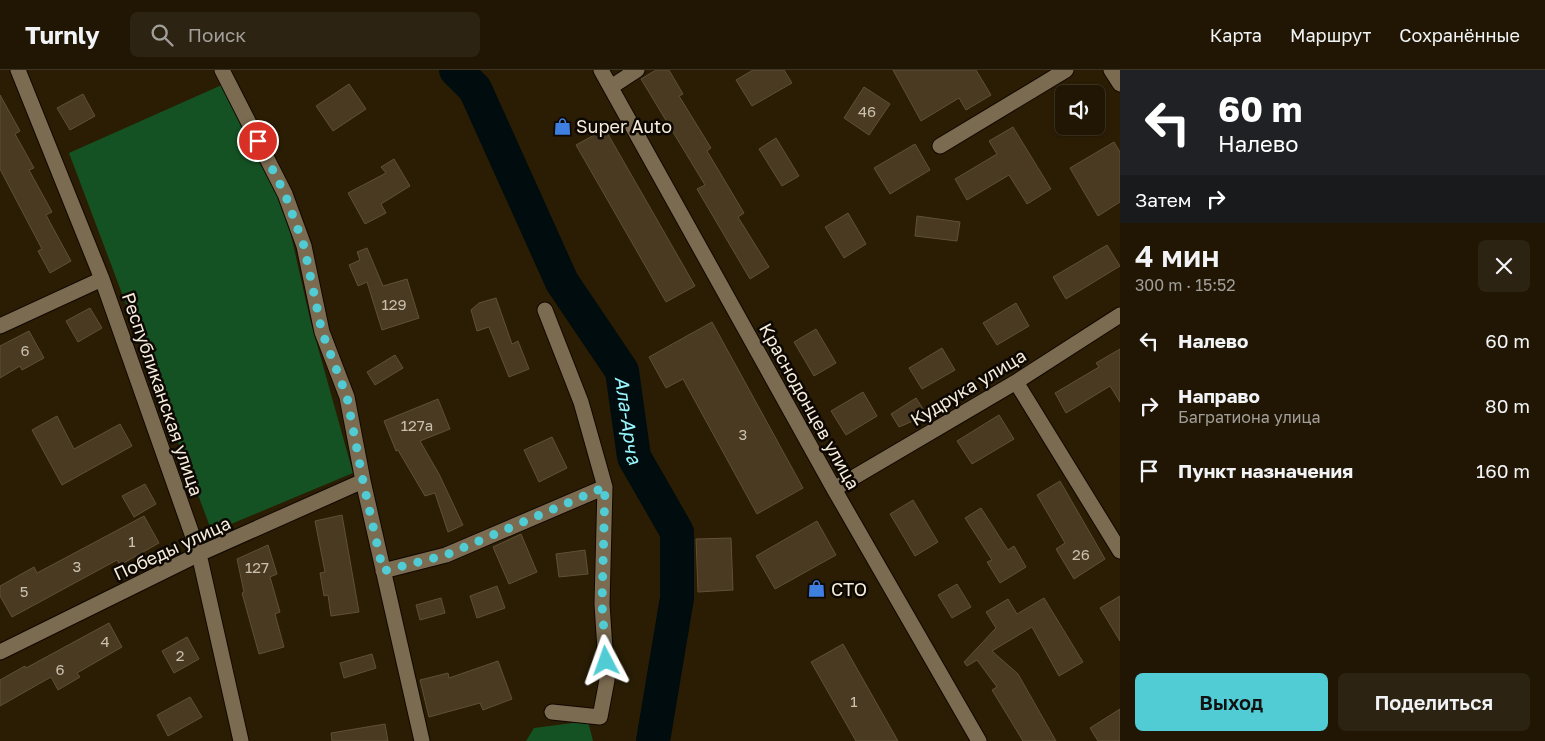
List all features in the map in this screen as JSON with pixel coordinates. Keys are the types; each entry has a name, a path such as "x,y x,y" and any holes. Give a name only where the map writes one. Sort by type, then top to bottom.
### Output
{"street":[{"name":"Республиканская улица","path":"18,70 102,279 199,554 241,741"},
{"path":"222,70 285,194 304,246 322,332 347,397 363,481 422,741"},
{"name":"Краснодонцев улица","path":"601,70 834,489 979,741"},
{"path":"611,87 637,70"},
{"path":"940,146 1066,70"},
{"path":"0,326 102,279"},
{"path":"545,310 581,402 605,487 602,604 607,680 600,717 552,712"},
{"name":"Кудрука улица","path":"834,489 1016,382 1120,316"},
{"path":"1016,382 1120,552"},
{"name":"Победы улица","path":"1,647 199,554 363,481"},
{"path":"383,571 446,555 605,487"}],"green space":[{"path":"224,84 286,213 310,319 353,473 212,532 69,153"},
{"path":"588,721 593,741 526,741 534,728"}],"building":[{"path":"656,70 669,70 683,94 679,96 711,148 707,151 744,213 738,217 769,267 750,279 697,189 705,185 641,79"},
{"path":"753,70 784,70 792,83 752,106 736,80"},
{"path":"893,70 976,70 991,95 966,110 959,98 921,121"},
{"path":"349,84 366,109 333,131 316,106"},
{"path":"864,87 890,104 869,135 844,118"},
{"path":"83,94 95,116 70,130 57,108"},
{"path":"0,95 20,131 15,134 34,168 29,170 52,212 46,215 71,261 50,273 38,251 42,249 0,169"},
{"path":"1013,127 1051,189 1027,204 1009,175 967,200 955,179 997,154 989,141"},
{"path":"605,129 695,286 666,302 576,145"},
{"path":"776,138 799,176 782,186 759,149"},
{"path":"1114,142 1120,152 1120,202 1098,216 1070,168"},
{"path":"915,144 930,170 890,194 874,168"},
{"path":"394,159 410,186 381,204 386,213 365,224 348,193 386,173 381,167"},
{"path":"848,213 866,244 844,258 825,227"},
{"path":"917,216 960,222 957,241 915,236"},
{"path":"1107,245 1120,266 1066,299 1053,277"},
{"path":"367,248 383,286 407,279 419,318 382,330 367,282 358,286 349,265 360,260 357,252"},
{"path":"496,298 512,344 518,341 529,369 509,377 489,327 477,331 471,310 479,303"},
{"path":"1016,303 1029,326 997,345 983,323"},
{"path":"90,308 102,328 78,342 66,321"},
{"path":"712,322 803,488 757,514 683,379 666,388 649,357"},
{"path":"816,329 836,363 814,376 794,342"},
{"path":"29,331 44,358 22,370 20,366 0,378 0,346"},
{"path":"942,348 955,370 922,389 909,368"},
{"path":"1120,349 1120,402 1110,386 1066,413 1055,393 1099,367 1096,363"},
{"path":"395,355 403,368 375,385 367,372"},
{"path":"863,392 877,416 846,435 831,411"},
{"path":"916,398 927,415 899,427 891,414"},
{"path":"438,399 450,429 420,441 439,474 463,525 448,532 435,493 425,496 398,450 396,451 384,421"},
{"path":"999,415 1014,439 972,464 957,441"},
{"path":"57,416 74,449 120,424 132,446 62,485 32,430"},
{"path":"552,437 567,468 539,482 524,450"},
{"path":"1060,481 1105,559 1074,579 1056,549 1065,543 1037,495"},
{"path":"145,484 156,504 134,517 122,496"},
{"path":"913,500 938,542 915,556 890,514"},
{"path":"981,508 1008,550 1014,546 1026,567 1000,583 987,562 992,560 965,518"},
{"path":"342,515 359,612 331,616 328,595 324,596 320,573 325,572 315,521"},
{"path":"144,516 159,543 120,565 117,560 12,617 0,596 0,586 34,567 37,573"},
{"path":"817,521 836,555 775,589 756,556"},
{"path":"521,534 537,572 509,584 493,547"},
{"path":"731,538 733,590 698,592 696,539"},
{"path":"268,545 277,574 270,577 280,612 275,614 284,647 259,654 242,593 244,592 237,559"},
{"path":"585,550 588,574 559,577 556,554"},
{"path":"957,584 971,607 952,618 938,595"},
{"path":"497,586 505,608 477,618 470,596"},
{"path":"1120,596 1120,641 1100,608"},
{"path":"441,598 445,613 420,620 416,605"},
{"path":"1044,598 1083,662 1059,676 1032,627 992,651 1018,674 1056,741 1023,741 992,690 997,687 977,660 967,666 964,662 996,628 986,612 1008,599 1017,614"},
{"path":"109,623 122,647 77,673 80,677 58,690 51,677 0,706 0,680"},
{"path":"187,637 199,659 174,673 162,651"},
{"path":"843,644 898,741 856,741 811,662"},
{"path":"372,654 376,668 344,678 340,663"},
{"path":"498,661 512,699 483,710 480,703 429,717 420,680 448,673 449,678"},
{"path":"190,697 202,717 168,736 157,715"},
{"path":"1120,709 1120,741 1098,741 1090,728"},
{"path":"385,724 388,741 332,741 331,733"}],"waterway":[{"name":"Ала-Арча","path":"456,70 475,89 562,282 622,371 634,457 677,532 677,598 653,741"}],"place":[{"name":"Super Auto","path":"562,126"},
{"name":"СТО","path":"817,589"}],"route":[{"path":"258,141 285,194 304,246 322,332 347,397 383,571 446,555 605,487 602,604 606,661"}]}
